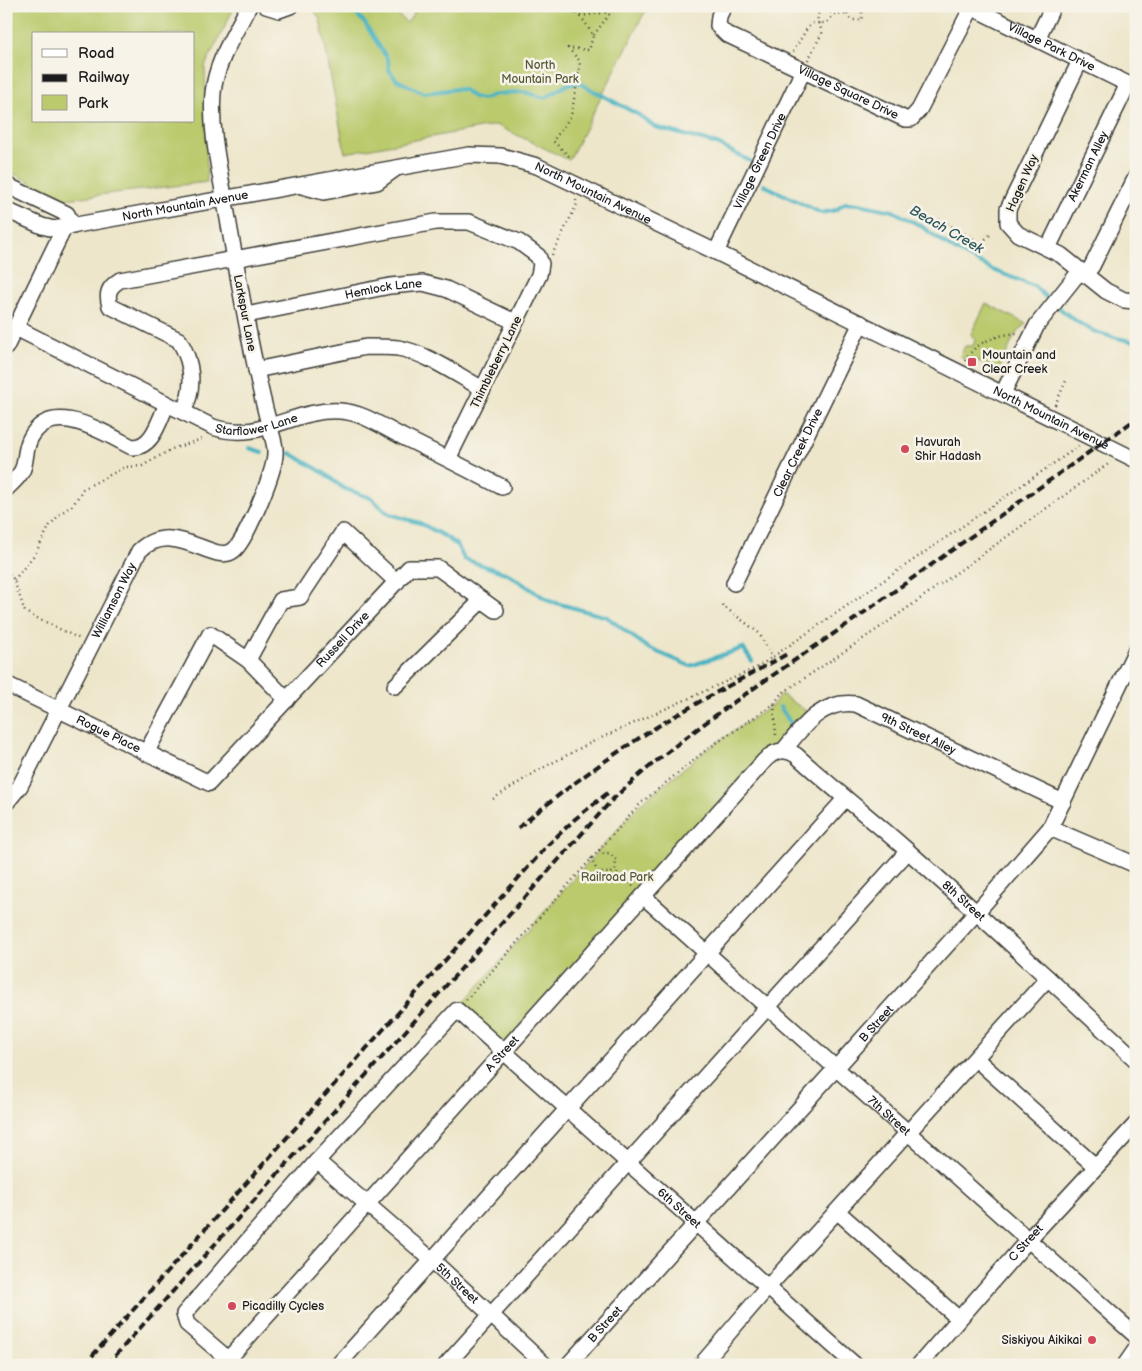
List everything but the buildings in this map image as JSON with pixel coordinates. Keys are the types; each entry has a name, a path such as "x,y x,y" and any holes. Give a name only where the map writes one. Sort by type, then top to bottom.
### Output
{"street":[{"name":"Larkspur Lane","path":"249,6 224,56 213,92 215,140 256,370 270,427"},
{"path":"266,6 278,10 290,6"},
{"name":"Village Square Drive","path":"724,6 718,20 721,30 806,66 898,116 911,118 919,110 970,7"},
{"path":"1037,39 1053,6"},
{"name":"Village Park Drive","path":"970,7 1132,86"},
{"name":"Hagen Way","path":"1080,60 1008,209 1007,216 1012,229 1048,248 1114,296 1135,296"},
{"name":"Village Green Drive","path":"716,252 806,66"},
{"name":"Akerman Alley","path":"1048,248 1132,86"},
{"name":"North Mountain Avenue","path":"6,210 48,229 69,227 299,184 469,155 501,156 536,166 583,187 1136,460"},
{"path":"1003,393 1041,318 1068,286 1092,266 1136,177"},
{"path":"6,184 67,214 69,227 6,347"},
{"path":"183,412 191,397 192,383 185,351 179,340 110,306 108,291 112,284 120,280 455,220 470,222 519,242 538,256 542,264"},
{"name":"Thimbleberry Lane","path":"448,459 542,264"},
{"name":"Hemlock Lane","path":"246,315 390,286 423,283 446,289 515,322"},
{"name":"Clear Creek Drive","path":"734,583 861,324"},
{"name":"Starflower Lane","path":"16,328 213,427 238,433 270,427 322,411 351,412 502,487"},
{"path":"256,370 366,347 382,347 399,349 421,356 483,389"},
{"path":"6,489 20,475 24,467 30,438 44,424 53,420 69,419 132,447 141,447 148,443 167,404"},
{"name":"Williamson Way","path":"6,803 20,786 132,561 146,544 166,539 176,539 220,554 227,555 234,550 248,529 273,469 276,455 270,427"},
{"path":"248,660 281,600 300,597 343,532 397,582"},
{"name":"Russell Drive","path":"209,783 409,568 438,568 496,610"},
{"path":"395,686 482,600"},
{"path":"146,752 210,634 248,660 287,700"},
{"name":"B Street","path":"568,1365 976,913 1050,828 1134,659"},
{"name":"Rogue Place","path":"6,684 209,783"},
{"name":"9th Street Alley","path":"782,750 804,725 829,706 846,702 856,704 1063,802"},
{"name":"8th Street","path":"782,750 796,755 845,799 908,851 1136,1060"},
{"name":"A Street","path":"229,1363 367,1204 765,760 782,750"},
{"path":"338,1365 845,799"},
{"path":"1050,828 1136,865"},
{"path":"446,1365 908,851"},
{"name":"7th Street","path":"644,896 1136,1336"},
{"path":"701,1365 768,1287 909,1134 1048,978"},
{"path":"229,1363 187,1324 184,1314 317,1162 457,1010"},
{"name":"6th Street","path":"457,1010 855,1365"},
{"path":"976,1059 1096,1167"},
{"name":"C Street","path":"919,1365 1028,1240 1136,1124"},
{"name":"5th Street","path":"317,1162 432,1260 546,1365"},
{"path":"838,1212 959,1319"},
{"path":"1125,1365 1136,1349"}],"path":[{"path":"569,6 580,16 593,36"},
{"path":"568,156 553,142 568,123 580,66 578,60 568,48 590,50 593,36 611,12 619,6"},
{"path":"819,6 828,10 834,16"},
{"path":"847,14 851,20 856,22 862,20 862,11 866,6"},
{"path":"793,53 808,27 813,23 826,23 834,16 847,14 852,7 862,11"},
{"path":"806,66 822,33 817,17 823,9"},
{"path":"580,16 611,12"},
{"path":"542,264 551,258 577,204 576,201 583,187"},
{"path":"938,219 981,243 990,235"},
{"path":"965,361 971,353 990,338 1019,333"},
{"path":"1055,404 1066,381"},
{"path":"14,580 34,554 50,525 61,513 73,505 83,489 125,467 142,466 172,449 203,440 208,436 213,427"},
{"path":"493,799 537,771 590,743 739,677 772,657 1078,447 1089,436"},
{"path":"457,1010 641,803 679,771 738,726 774,704 781,694 885,624 1110,463"},
{"path":"6,570 14,580 25,612 78,639 92,642"},
{"path":"722,605 760,633 772,657"},
{"path":"774,704 775,730 782,750"},
{"path":"598,850 613,856 616,860 615,871"},
{"path":"591,858 598,872 611,874 615,871"},
{"path":"615,871 644,896"}],"green space":[{"path":"6,6 235,6 205,66 207,182 65,199 6,170"},
{"name":"North Mountain Park","path":"311,6 388,6 407,23 419,6 648,6 569,160 496,125 345,153 320,19"},
{"path":"986,303 1026,324 1015,335 1000,367 992,371 988,370 990,366 971,358 969,361 960,356 965,346 973,346 975,340 971,334"},
{"name":"Railroad Park","path":"781,694 808,712 504,1051 457,1010 641,803 706,750 774,704"}],"waterway":[{"name":"Beach Creek","path":"348,6 364,22 388,60 389,70 397,80 424,93 457,89 464,90 473,97 483,99 496,94 524,92 545,98 568,84 579,83 639,115 655,127 717,144 750,161"},
{"name":"Beach Creek","path":"764,185 821,213 836,210 845,203 893,211 921,226 953,249 993,270 1034,286 1050,301"},
{"name":"Beach Creek","path":"1056,305 1076,321 1093,331 1136,342"},
{"path":"249,448 262,452"},
{"path":"290,453 324,473 343,488 371,498 389,514 420,523 444,536 457,545 464,559 508,574 549,601 607,617 648,648 690,666 743,648 752,661"},
{"path":"780,707 792,725"}],"railway":[{"path":"107,1365 612,800 698,728 1136,419"},
{"path":"518,828 573,784 650,731 787,654"},
{"path":"84,1365 548,845 575,819 609,792"}],"place":[{"name":"Mountain and Clear Creek","path":"972,362"},
{"name":"Havurah Shir Hadash","path":"905,449"},
{"name":"Picadilly Cycles","path":"232,1306"},
{"name":"Siskiyou Aikikai","path":"1092,1340"}]}
